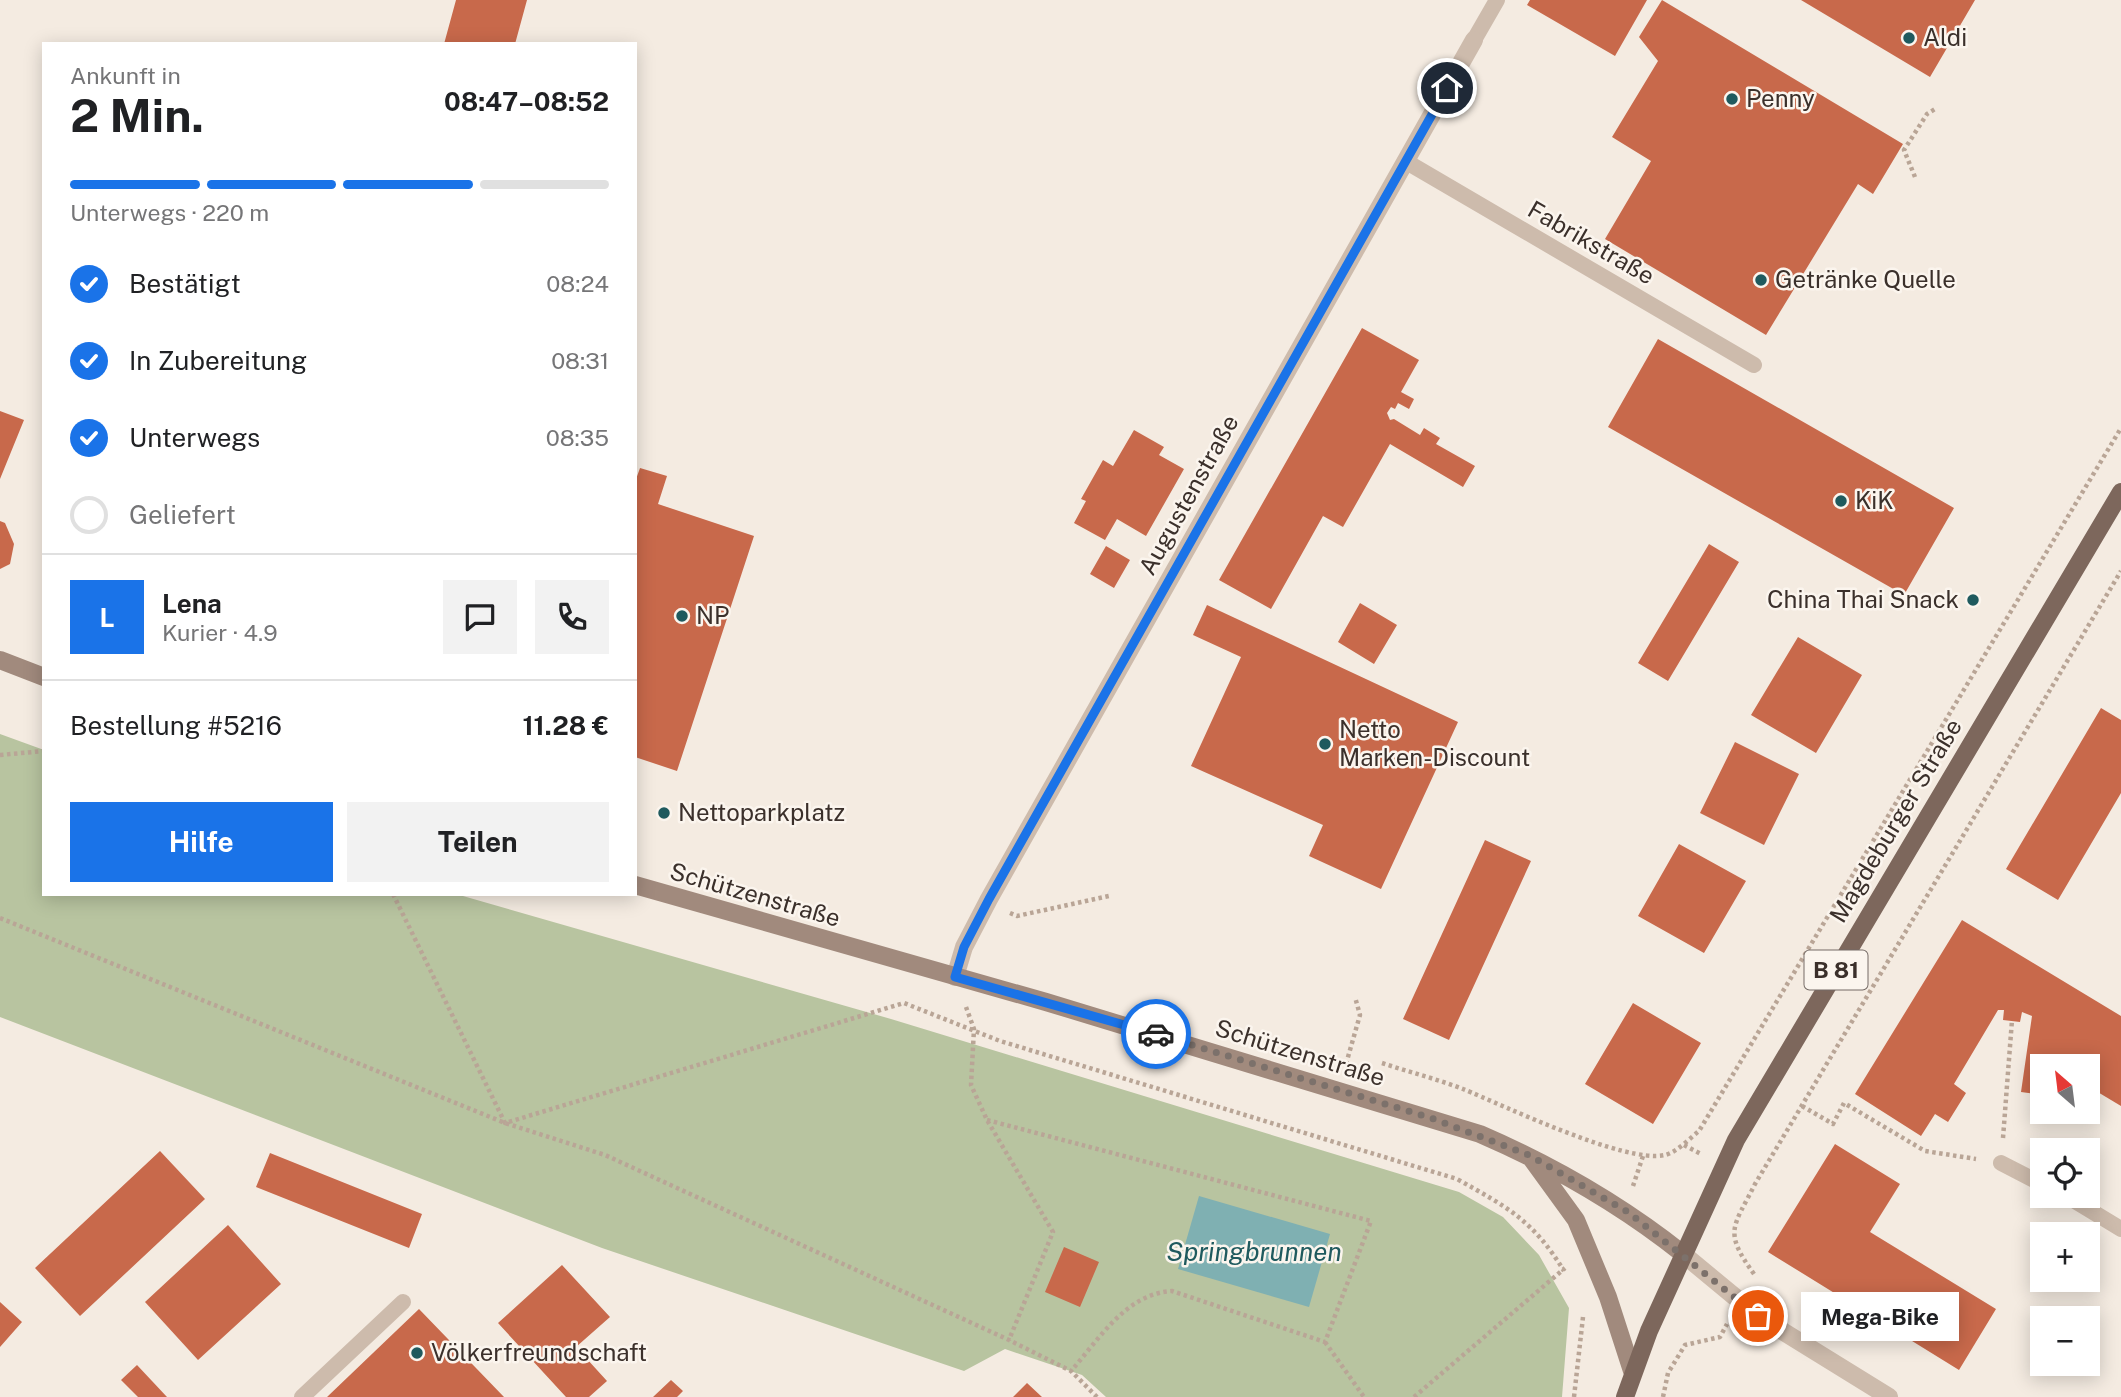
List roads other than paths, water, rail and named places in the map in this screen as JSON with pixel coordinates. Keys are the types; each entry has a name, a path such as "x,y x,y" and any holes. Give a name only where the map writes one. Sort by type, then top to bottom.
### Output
{"main road":[{"name":"Magdeburger Straße","path":"1683,1254 1723,1166 1764,1091 2121,492"},
{"path":"0,660 42,676"},
{"name":"Schützenstraße","path":"637,886 1431,1118 1529,1155 1628,1212 1683,1254"},
{"path":"1529,1155 1576,1220 1608,1297 1632,1371"},
{"name":"B 81","path":"1625,1397 1632,1371 1683,1254"}],"street":[{"name":"Augustenstraße","path":"955,977 964,947 985,906 1474,40"},
{"path":"1683,1254 1751,1311 1889,1397"}],"lane":[{"path":"1474,40 1497,0"},
{"name":"Fabrikstraße","path":"1405,160 1754,365"},
{"path":"2001,1163 2030,1178"},
{"path":"2086,1208 2121,1229"},
{"path":"302,1397 403,1302"}],"water":[{"name":"Springbrunnen","path":"1199,1196 1330,1234 1309,1307 1178,1269"}],"place":[{"name":"Aldi","path":"1909,38"},
{"name":"Penny","path":"1732,99"},
{"name":"Getränke Quelle","path":"1761,280"},
{"name":"KiK","path":"1841,501"},
{"name":"China Thai Snack","path":"1973,600"},
{"name":"NP","path":"682,616"},
{"name":"Netto Marken-Discount","path":"1325,744"},
{"name":"Nettoparkplatz","path":"664,813"},
{"name":"Mega-Bike","path":"1758,1316"},
{"name":"Völkerfreundschaft","path":"417,1353"}]}
